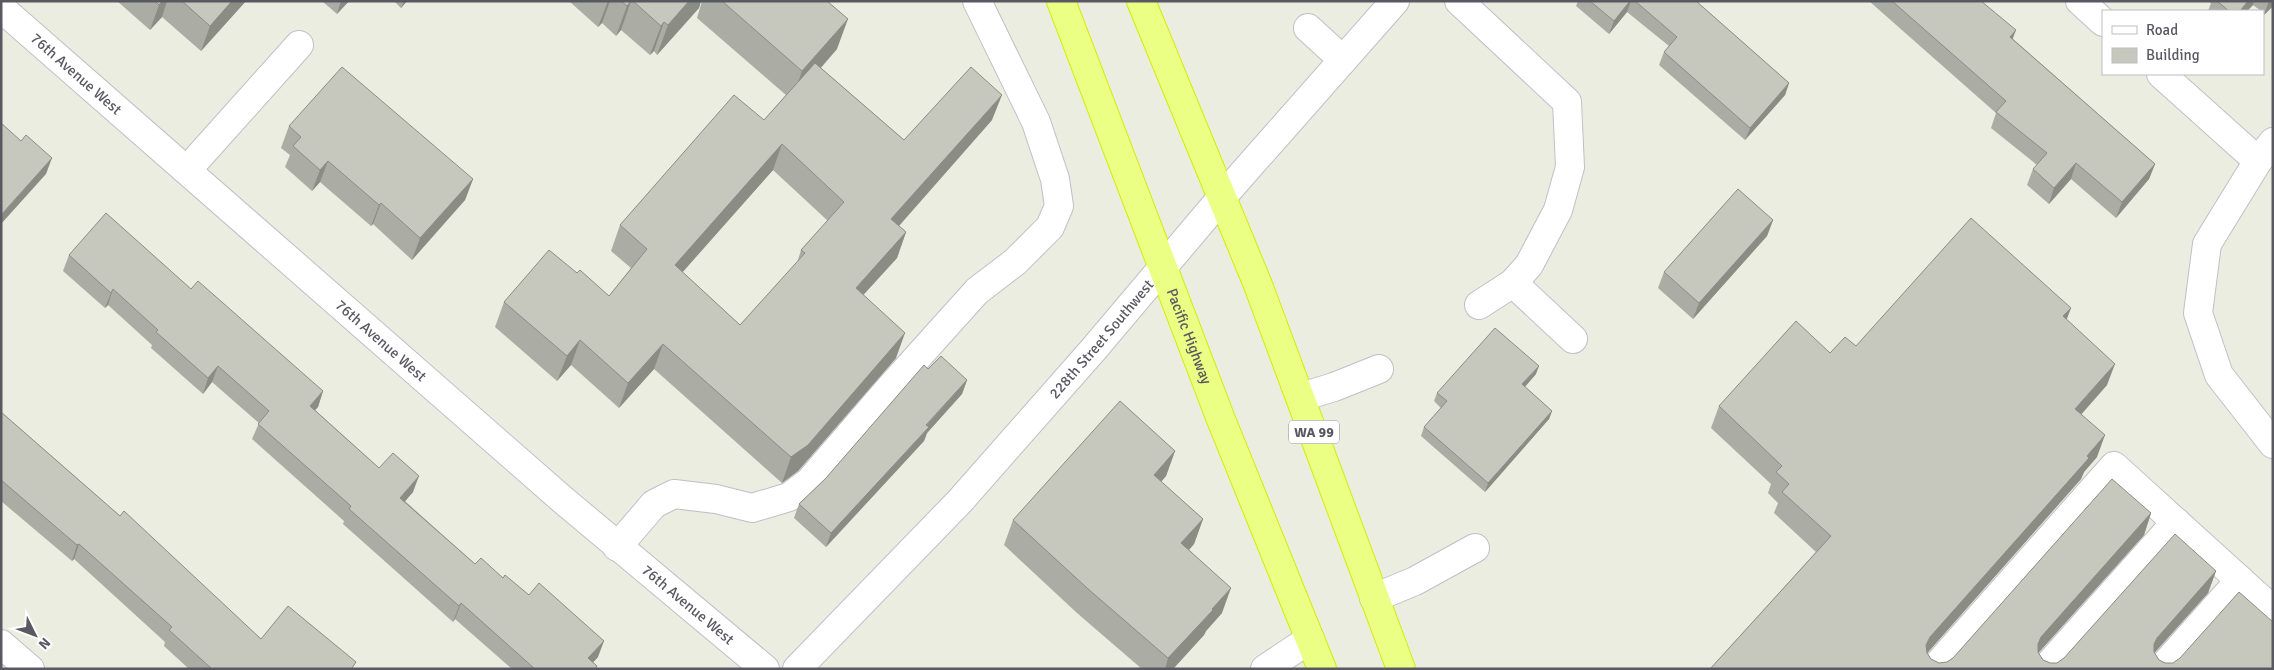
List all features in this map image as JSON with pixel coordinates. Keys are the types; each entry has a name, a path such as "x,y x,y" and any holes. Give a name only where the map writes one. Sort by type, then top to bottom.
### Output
{"highway":[{"name":"Pacific Highway","path":"1061,1 1220,417 1322,669"},
{"name":"WA 99","path":"1141,1 1223,196 1301,397 1401,669"}],"street":[{"path":"617,547 654,504 674,494 716,499 752,508 789,497 809,482 888,390 977,292 1015,262 1050,227 1059,206 1055,179 1036,122 977,1"},
{"name":"228th Street Southwest","path":"797,669 960,501 1093,350 1223,196 1395,1"},
{"path":"1459,1 1567,102 1570,167 1558,210 1529,265 1513,283 1479,305"},
{"path":"2080,1 2102,21"},
{"name":"76th Avenue West","path":"1,8 617,547 765,669"},
{"path":"1308,28 1343,60"},
{"path":"187,170 299,45"},
{"path":"2162,75 2265,152 2207,244 2198,314 2219,375 2273,444"},
{"path":"1513,283 1573,339"},
{"path":"1301,397 1334,387 1379,369"},
{"path":"1934,669 2114,466 2273,610"},
{"path":"2045,669 2176,522"},
{"path":"1374,598 1414,581 1475,548"},
{"path":"2161,669 2240,580"},
{"path":"1265,669 1310,639"},
{"path":"1,644 30,669"}],"building":[{"path":"182,1 232,1 210,26"},
{"path":"621,1 631,1 627,6"},
{"path":"633,1 689,1 668,25 664,22 661,26"},
{"path":"722,1 827,1 848,19 802,71"},
{"path":"1590,1 1630,1 1614,21"},
{"path":"1635,1 1696,1 1789,83 1750,128 1664,52 1677,37"},
{"path":"1892,1 1981,1 2016,30 2010,37 2155,164 2122,202 2076,163 2054,188 2033,169 2047,153 1996,112 2006,101"},
{"path":"2217,1 2248,1 2241,10 2228,10"},
{"path":"815,63 904,140 971,67 1002,95 891,219 906,232 856,288 905,333 808,445 791,457 663,344 628,383 580,340 567,356 504,302 549,250 577,273 580,270 609,296 647,249 620,225 734,95 764,120","holes":["782,144 844,202 801,250 805,253 740,325 675,265"]},
{"path":"342,67 473,179 420,238 381,203 379,205 328,161 320,170 293,146 301,137 289,126"},
{"path":"1,123 21,141 26,135 52,158 1,215"},
{"path":"1738,189 1773,220 1699,303 1664,272"},
{"path":"106,213 191,289 198,281 323,391 310,406 379,468 393,453 419,476 400,498 475,564 481,558 503,578 505,575 529,595 539,583 604,641 588,658 597,666 595,669 535,669 461,603 459,606 349,509 351,506 258,424 269,411 218,366 208,378 156,332 158,330 113,289 111,293 69,255"},
{"path":"1971,218 2071,308 2063,316 2115,364 2075,409 2105,435 2087,456 2089,458 1930,637 1926,645 1927,653 1931,659 1939,663 1947,662 1953,658 2112,479 2151,513 2041,637 2038,644 2038,652 2043,660 2057,663 2064,658 2175,534 2216,571 2157,638 2154,644 2154,652 2159,660 2165,663 2173,663 2180,658 2239,592 2273,622 2273,669 1710,669 1831,536 1782,492 1789,484 1776,472 1782,466 1719,406 1796,321 1830,353 1845,337 1856,346"},
{"path":"1495,328 1539,366 1522,384 1552,411 1488,483 1424,427 1447,401 1437,393"},
{"path":"941,356 967,380 926,425 929,427 831,533 799,504 826,478 924,365 928,369"},
{"path":"1120,401 1175,451 1154,475 1203,519 1181,543 1231,588 1168,658 1087,588 1013,520"},
{"path":"1,412 120,516 124,511 261,639 288,606 356,662 353,669 212,669 169,630 172,627 79,544 77,545 1,480"}]}
